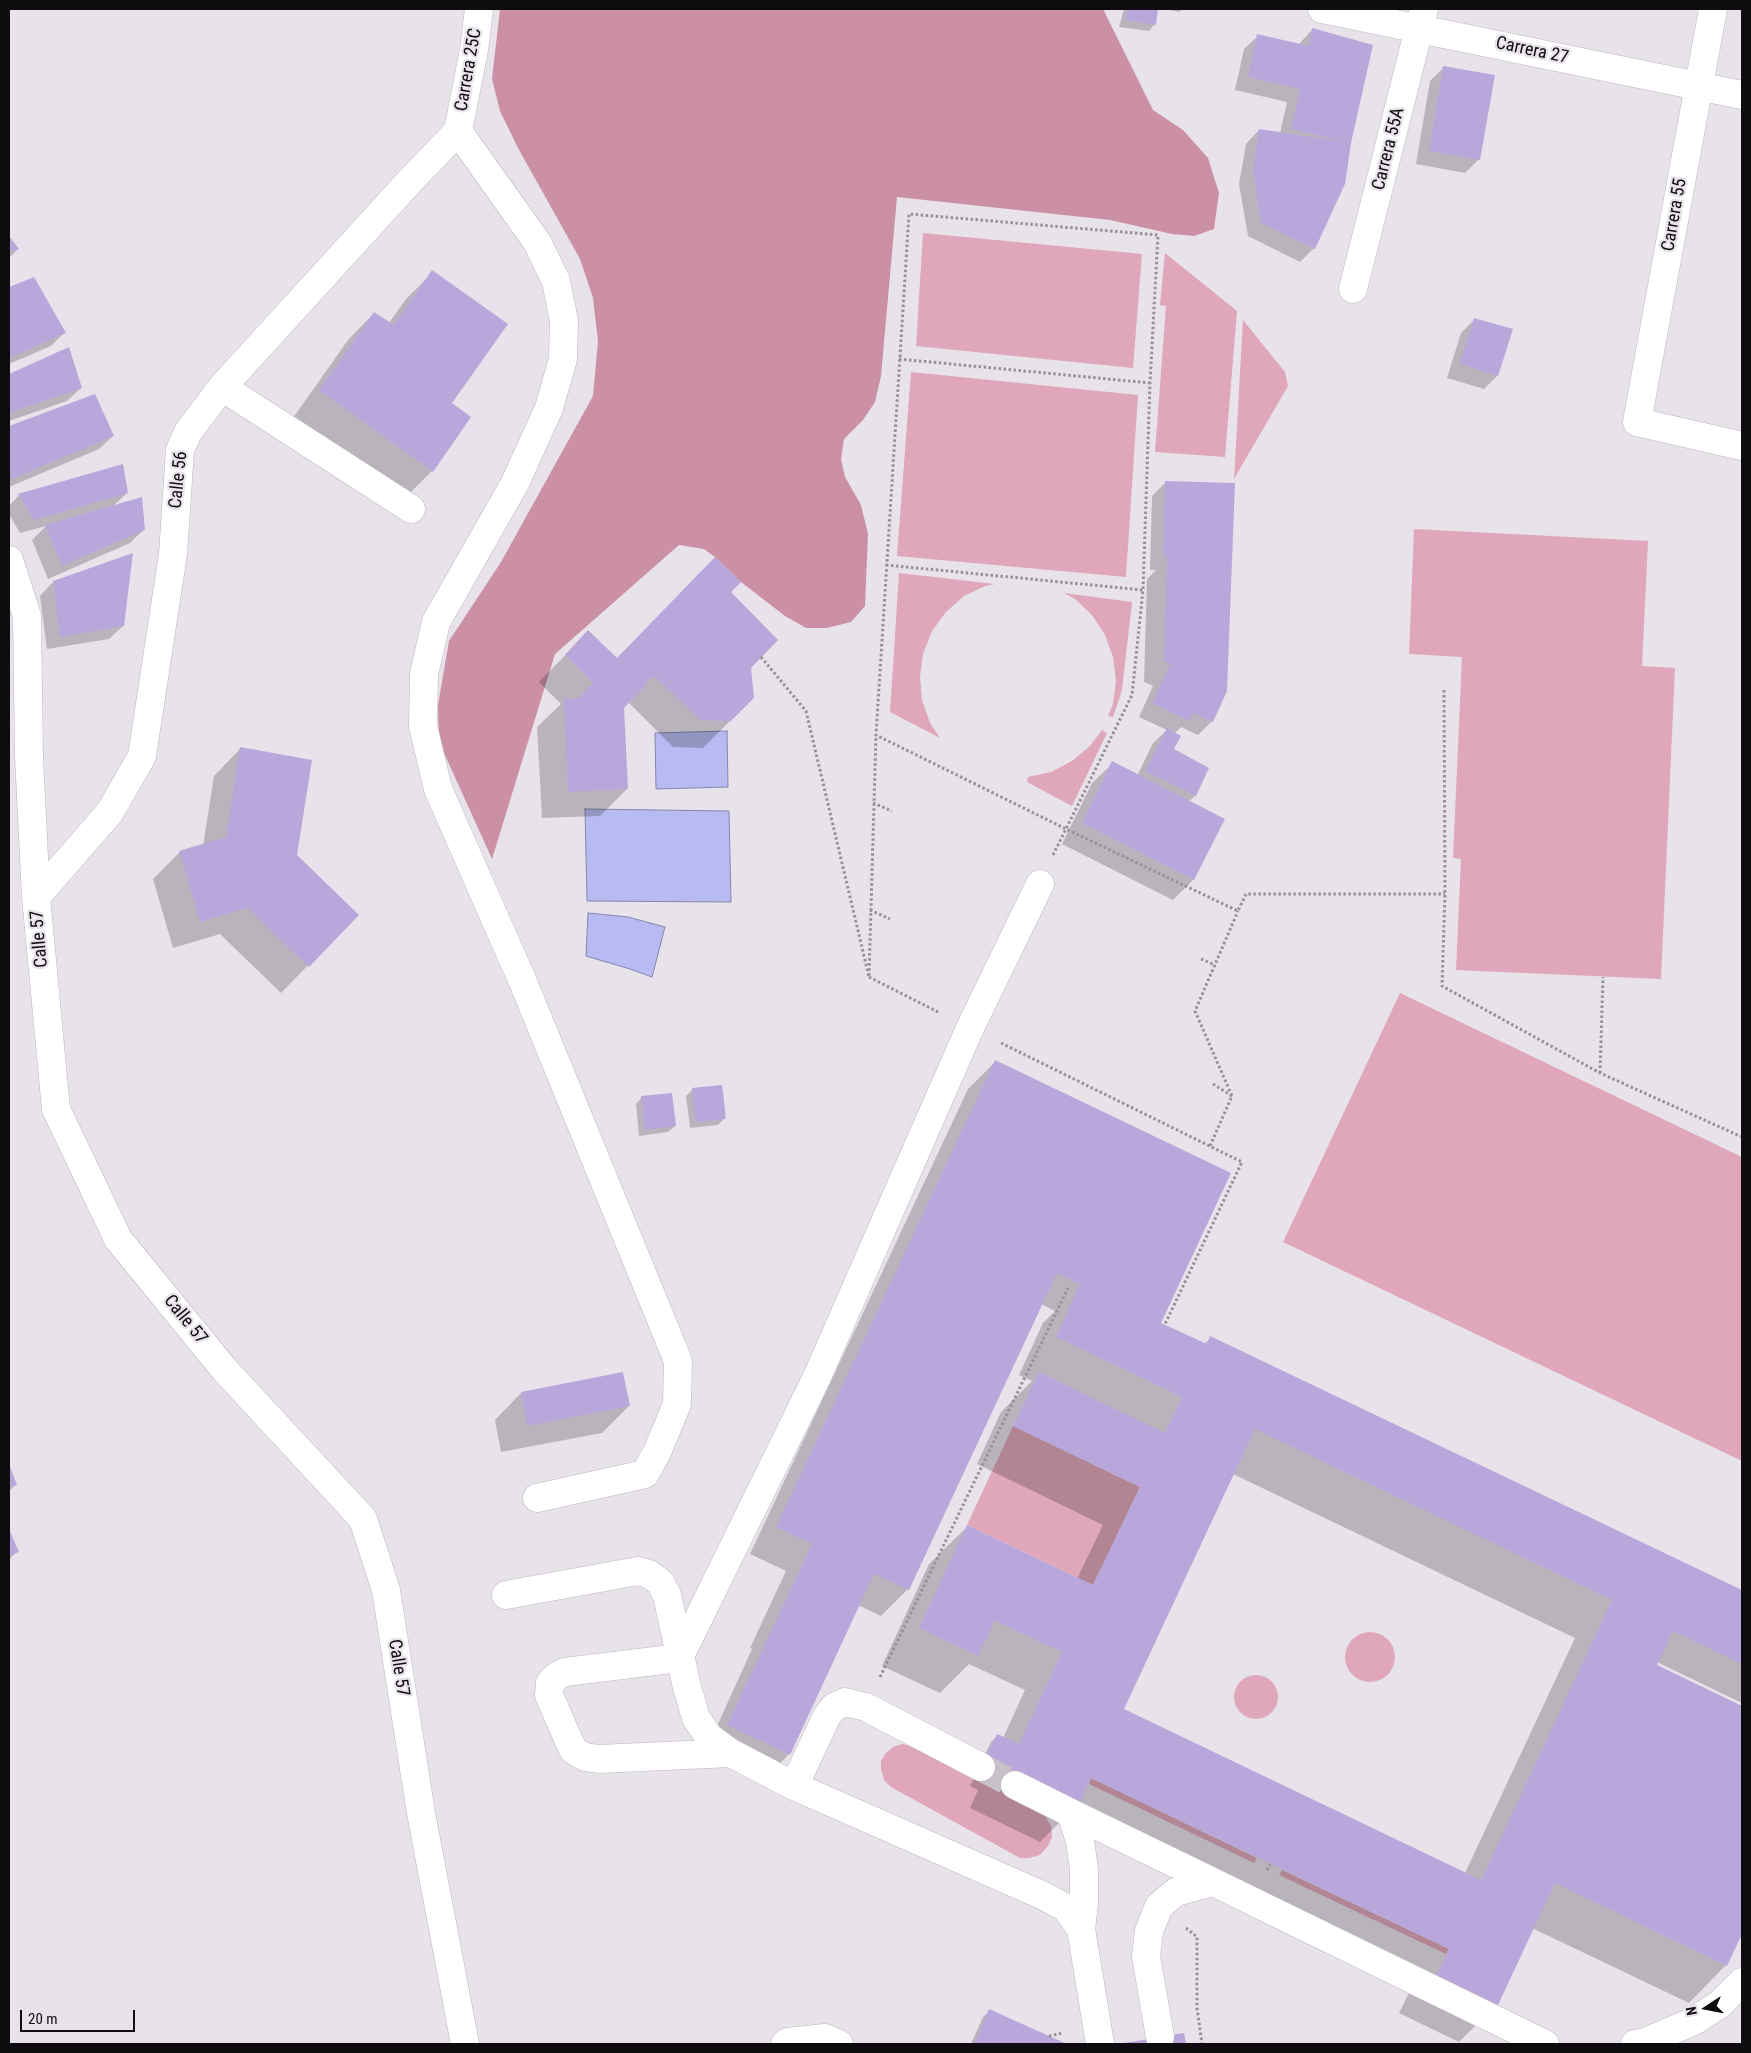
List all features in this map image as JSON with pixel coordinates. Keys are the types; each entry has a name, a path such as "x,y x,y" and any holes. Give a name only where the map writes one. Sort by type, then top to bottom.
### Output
{"street":[{"name":"Carrera 25C","path":"458,131 474,50 478,9"},
{"name":"Carrera 27","path":"1322,9 1422,18 1698,86 1742,95"},
{"name":"Carrera 55","path":"1714,9 1636,422 1742,446"},
{"name":"Carrera 55A","path":"1353,289 1422,18"},
{"name":"Calle 56","path":"36,897 110,812 142,756 173,554 180,450 188,432 222,387 458,131"},
{"path":"458,131 537,242 556,281 564,321 563,359 548,408 515,483 436,622 424,674 422,726 438,789 523,982 678,1361 677,1404 658,1450 645,1474 537,1498"},
{"path":"222,387 411,509"},
{"name":"Calle 57","path":"9,560 27,616 29,757 36,897 56,1110 118,1239 224,1368 363,1519 386,1590 421,1813 465,2044"},
{"path":"679,1658 817,1377 970,1028 1040,884"},
{"path":"506,1594 638,1571 650,1574 660,1582 666,1595 679,1658 696,1718 709,1737 731,1753 794,1786 1044,1896 1066,1908 1081,1929"},
{"path":"679,1658 565,1672 557,1676 550,1683 549,1695 574,1751 585,1757 599,1758 731,1753"},
{"path":"794,1786 827,1716 834,1707 845,1702 866,1707 981,1767"},
{"path":"1015,1785 1545,2044"},
{"path":"1071,1813 1080,1842 1084,1869 1084,1904 1081,1929 1100,2044"},
{"path":"1160,2037 1146,1956 1149,1931 1159,1906 1176,1892 1213,1882"},
{"path":"1635,2044 1645,2042 1694,2021 1720,2004 1742,1982"},
{"path":"785,2044 788,2042 825,2038 839,2044"}],"path":[{"path":"868,977 876,735 909,214 1158,235 1142,590 1132,695 1066,829"},
{"path":"899,359 1150,382"},
{"path":"886,565 1142,590"},
{"path":"762,656 806,711 868,977"},
{"path":"1444,690 1442,986 1600,1073 1742,1137"},
{"path":"876,735 1238,911"},
{"path":"873,803 892,811"},
{"path":"1210,1146 1232,1096 1195,1010 1246,894 1444,894"},
{"path":"870,910 890,919"},
{"path":"1201,959 1215,965"},
{"path":"868,977 1242,1162 1165,1324"},
{"path":"1600,1073 1602,977"},
{"path":"1213,1084 1232,1096"},
{"path":"866,1707 1068,1288"},
{"path":"1197,1937 1196,2008 1202,2044"}],"shaded area":[{"path":"500,9 1103,9 1153,110 1183,130 1208,158 1219,193 1214,229 1194,236 1172,234 1110,220 897,197 881,376 875,402 863,420 844,439 841,459 845,477 861,505 868,534 865,606 851,622 827,628 806,628 785,616 741,582 704,549 679,545 555,654 492,859 439,742 438,705 449,641 501,562 593,396 598,341 593,298 580,259 518,148 500,111 492,79"},
{"path":"923,233 1142,254 1133,368 916,346"},
{"path":"1165,253 1237,311 1225,457 1155,452 1166,306 1160,305"},
{"path":"1243,320 1285,372 1288,386 1234,479"},
{"path":"911,372 1138,395 1126,577 897,556"},
{"path":"1414,529 1648,541 1642,666 1675,668 1661,979 1456,970 1461,859 1453,858 1462,657 1409,654"},
{"path":"899,573 995,584 985,586 964,596 946,612 932,631 923,654 920,677 922,700 930,723 940,738 890,712"},
{"path":"1064,593 1132,602 1122,690 1113,717 1108,716 1113,704 1116,681 1113,657 1105,635 1092,615 1075,599"},
{"path":"1102,730 1107,733 1072,806 1027,782 1028,777 1051,772 1072,761 1090,746"},
{"path":"1400,993 1742,1157 1742,1461 1283,1242"},
{"path":"1013,1426 1140,1487 1093,1585 967,1525"},
{"path":"1365,1632 1375,1632 1388,1639 1395,1652 1395,1662 1388,1675 1375,1682 1365,1682 1356,1678 1349,1671 1345,1662 1345,1652 1349,1643 1356,1636"},
{"path":"1252,1675 1260,1675 1272,1681 1278,1697 1272,1713 1260,1719 1252,1719 1240,1713 1234,1701 1234,1693 1240,1681"},
{"path":"902,1744 913,1746 1010,1795 1045,1816 1051,1826 1052,1837 1048,1846 1040,1855 1020,1858 891,1787 884,1780 881,1761 885,1754 893,1747"},
{"path":"1091,1778 1257,1858 1254,1863 1089,1784"},
{"path":"1282,1870 1449,1949 1446,1954 1279,1875"}],"water":[{"path":"727,731 728,787 656,789 655,733"},
{"path":"585,809 729,811 731,902 587,901"},
{"path":"588,913 628,917 665,927 652,977 586,956"}],"building":[{"path":"1128,9 1158,9 1156,25 1125,20"},
{"path":"1312,28 1373,45 1351,143 1345,184 1315,249 1261,223 1253,169 1259,129 1347,142 1291,129 1300,89 1248,77 1257,34 1309,46"},
{"path":"1443,66 1495,75 1480,160 1429,151"},
{"path":"9,236 19,249 9,252"},
{"path":"432,270 508,324 452,403 471,417 433,472 319,390 374,312 394,325"},
{"path":"34,277 66,333 9,358 9,287"},
{"path":"1474,318 1513,329 1498,376 1460,364"},
{"path":"69,347 82,388 9,413 9,374"},
{"path":"95,394 114,436 9,480 9,426"},
{"path":"123,464 128,493 34,520 18,494"},
{"path":"1165,481 1235,483 1227,691 1213,722 1193,713 1189,721 1152,703 1170,664 1164,661 1167,557 1163,556"},
{"path":"142,497 145,530 62,566 45,525"},
{"path":"133,553 124,626 60,637 53,581"},
{"path":"715,557 741,582 731,592 778,640 751,668 754,698 731,721 700,720 654,676 624,708 628,789 568,792 564,699 579,698 593,683 565,655 588,630 617,658"},
{"path":"1167,728 1181,736 1174,749 1209,768 1196,796 1145,771"},
{"path":"240,747 312,760 297,855 359,915 309,967 247,908 200,922 179,851 226,837"},
{"path":"1112,761 1225,819 1194,880 1082,823"},
{"path":"995,1060 1231,1173 1161,1323 1207,1344 1210,1336 1742,1590 1742,1664 1673,1631 1657,1665 1742,1706 1742,1934 1727,1966 1555,1883 1498,2005 1436,1975 1449,1949 1091,1778 1079,1805 1010,1795 976,1779 997,1734 1019,1744 1062,1652 995,1621 978,1656 919,1628 967,1525 1093,1585 1140,1487 1013,1426 1039,1372 1165,1433 1182,1397 1056,1337 1080,1284 1057,1273 909,1590 874,1574 790,1755 727,1725 812,1544 776,1527","holes":["1255,1429 1612,1600 1481,1880 1124,1709"]},
{"path":"722,1085 726,1119 696,1122 692,1088"},
{"path":"672,1093 676,1126 645,1130 641,1096"},
{"path":"623,1372 630,1406 527,1426 521,1392"},
{"path":"9,1464 17,1485 9,1488"},
{"path":"9,1529 19,1552 9,1556"},
{"path":"989,2009 1049,2036 1067,2044 974,2044"},
{"path":"1184,2033 1186,2044 1124,2044 1124,2043"}],"tunnel":[{"path":"981,1767 1015,1785"}]}
